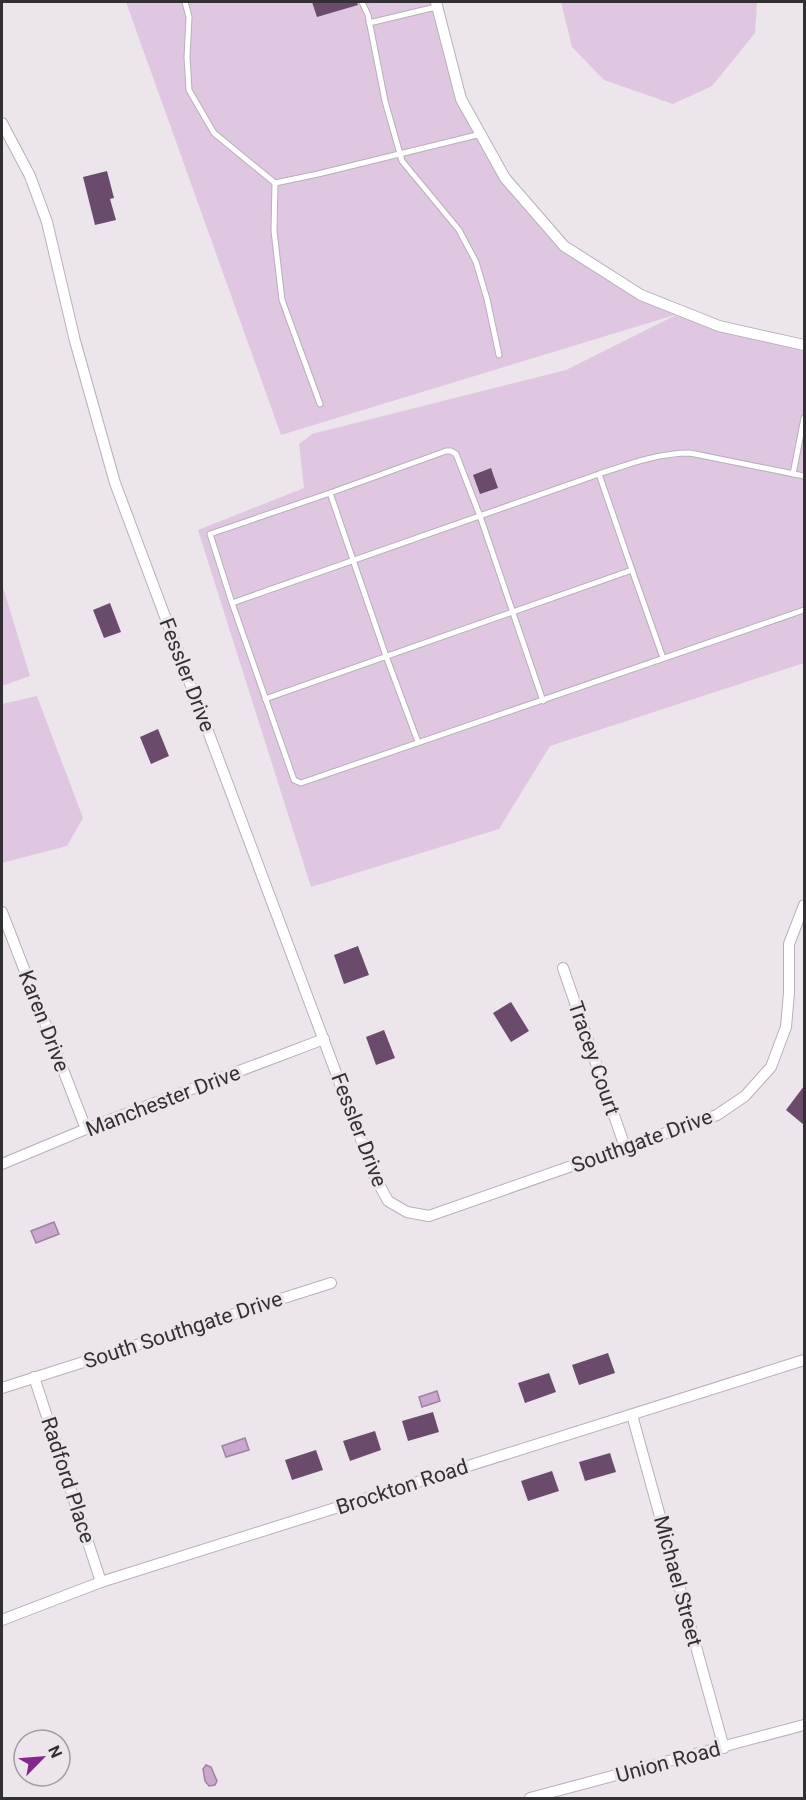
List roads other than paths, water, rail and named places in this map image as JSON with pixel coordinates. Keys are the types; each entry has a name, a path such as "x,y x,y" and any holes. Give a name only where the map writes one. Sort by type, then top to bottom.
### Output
{"street":[{"path":"436,4 461,99 505,178 564,246 641,295 719,326 804,345"},
{"name":"Fessler Drive","path":"2,123 30,177 47,222 75,341 115,483 375,1177 388,1201 407,1212"},
{"name":"Southgate Drive","path":"407,1212 429,1216 454,1208 717,1115 745,1096 771,1066 786,1027 789,944 804,905"},
{"name":"Karen Drive","path":"2,912 86,1129"},
{"name":"Tracey Court","path":"563,969 625,1147"},
{"name":"Manchester Drive","path":"2,1164 86,1129 324,1039"},
{"name":"South Southgate Drive","path":"34,1377 331,1283"},
{"name":"Brockton Road","path":"2,1620 101,1582 804,1360"},
{"path":"2,1388 34,1377"},
{"name":"Radford Place","path":"34,1377 101,1582"},
{"name":"Michael Street","path":"632,1415 724,1748"},
{"name":"Union Road","path":"530,1798 804,1725"}],"lane":[{"path":"185,2 189,17 187,57 189,90 214,133 275,183"},
{"path":"362,2 369,22 385,101 402,161 459,230 476,262 488,299 499,355"},
{"path":"369,22 436,4"},
{"path":"275,183 481,134"},
{"path":"275,183 274,231 282,300 320,404"},
{"path":"793,474 804,418"},
{"path":"543,701 480,516 456,454 451,451 210,534 294,780 301,783 543,701 804,610"},
{"path":"232,603 652,457 690,453 804,476"},
{"path":"599,474 663,658"},
{"path":"330,493 418,742"},
{"path":"265,699 632,570"}]}
